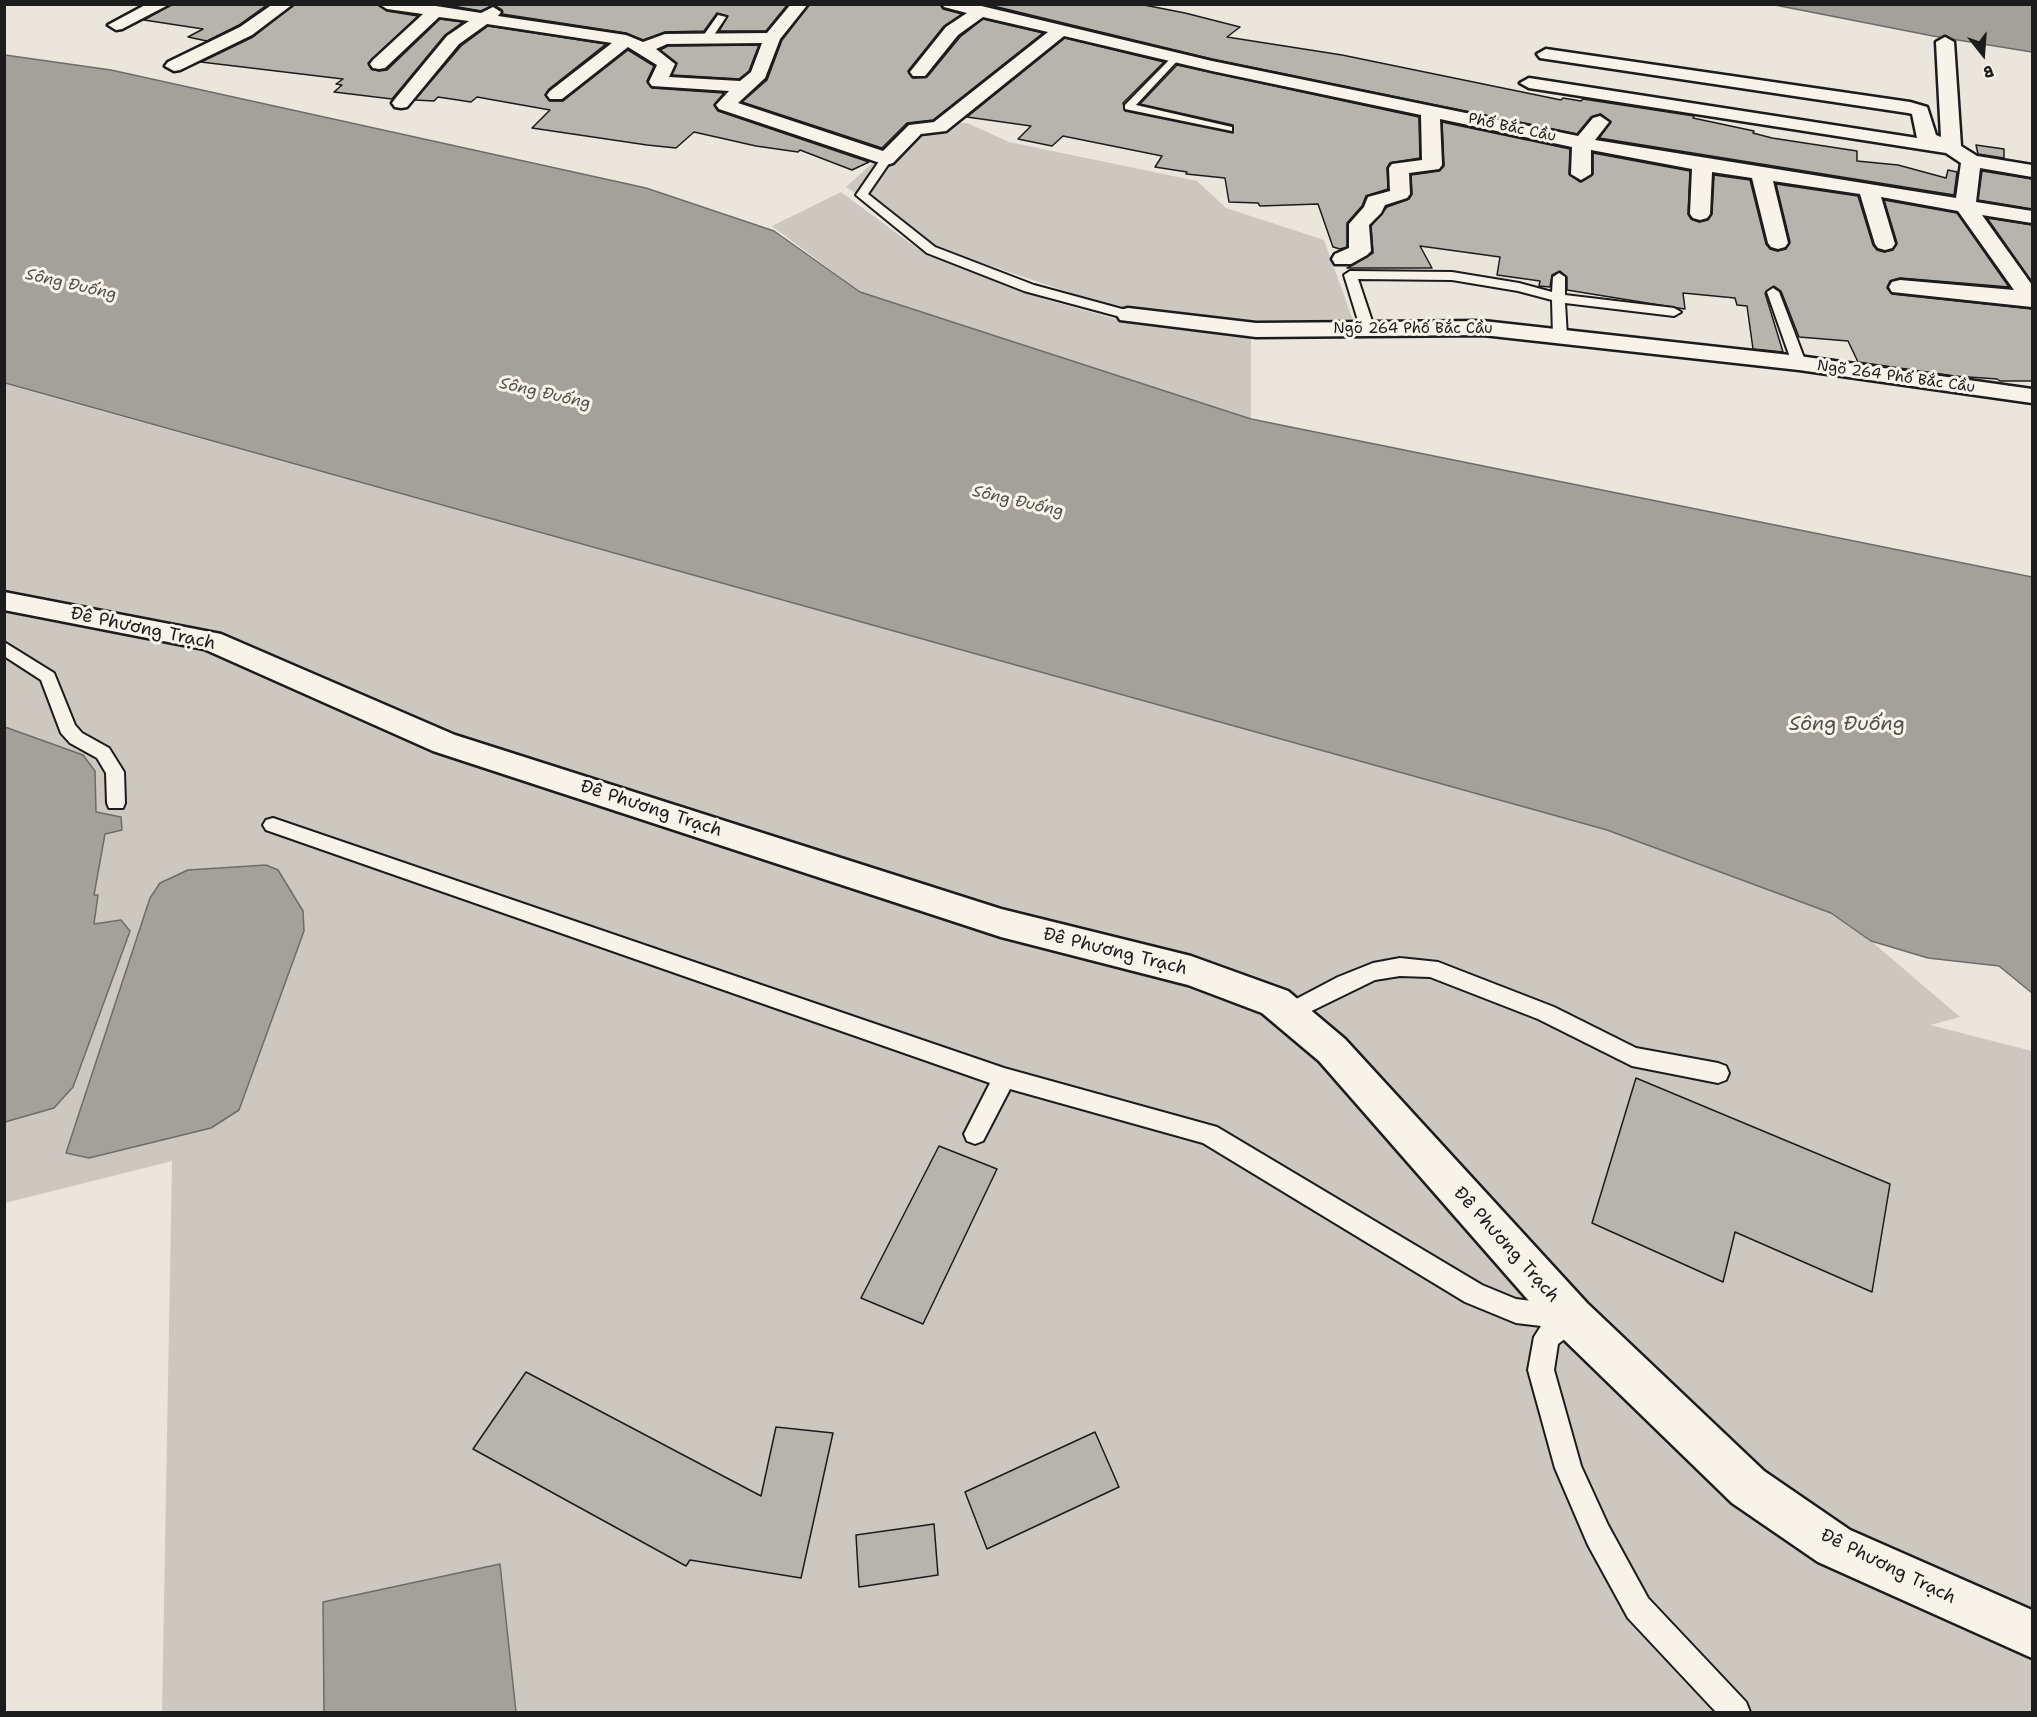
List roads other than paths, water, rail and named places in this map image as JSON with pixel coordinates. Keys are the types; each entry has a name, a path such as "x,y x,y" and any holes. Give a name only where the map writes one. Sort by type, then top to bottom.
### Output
{"street":[{"path":"116,25 162,4"},
{"path":"174,66 246,31 285,4"},
{"path":"387,4 626,40 643,48 666,64 658,82 746,87"},
{"path":"402,103 453,40 506,4"},
{"path":"800,4 772,38 759,74 725,105 886,159 916,129 939,127 1059,32"},
{"name":"Phố Bắc Cầu","path":"950,4 1059,32 1582,143 1702,165 1869,189 2032,217"},
{"path":"379,64 436,11"},
{"path":"919,72 952,31 981,11"},
{"path":"643,48 665,39 772,38"},
{"path":"556,95 626,40"},
{"path":"1945,42 1948,118 1952,147"},
{"path":"1546,54 1910,108 1920,111 1927,138 1933,142 1952,147 1971,160 2032,171"},
{"path":"1529,82 1952,147"},
{"path":"1760,119 1762,86"},
{"path":"1346,267 1360,251 1359,224 1374,208 1375,201 1400,194 1399,168 1432,165 1430,110"},
{"path":"1581,174 1582,143 1600,122"},
{"path":"1971,160 1965,206 2031,299"},
{"path":"1700,214 1702,165"},
{"path":"1761,173 1778,243"},
{"path":"1869,189 1886,244"},
{"path":"1900,287 2031,299"},
{"name":"Ngõ 264 Phố Bắc Cầu","path":"1128,315 1256,330 1367,327 1483,328 1799,363 2032,396"},
{"name":"Đê Phương Trạch","path":"4,601 211,641 444,743 1001,923 1191,971 1275,1002 1332,1050 1572,1318 1748,1487 1834,1546 2032,1634"}],"lane":[{"path":"706,39 721,17"},
{"path":"1175,57 1129,107 1228,129"},
{"name":"Ngõ 264 Phố Bắc Cầu","path":"886,159 862,195 931,250 1029,288 1128,315"},
{"path":"1367,327 1346,267 1452,276 1519,287 1558,298 1674,312"},
{"path":"1559,277 1560,336"},
{"path":"1773,292 1799,363"},
{"path":"4,648 48,677 67,728 76,738 103,753 115,772 116,803"},
{"path":"273,825 1004,1078 1209,1134 1474,1294 1516,1311 1572,1318"},
{"path":"1289,1013 1345,983 1374,972 1400,967 1431,968 1546,1013 1632,1057 1718,1073"},
{"path":"975,1134 1004,1078"},
{"path":"1572,1318 1546,1337 1541,1370 1568,1468 1598,1535 1638,1608 1736,1713"}],"water":[{"path":"1775,5 2032,5 2032,52 1933,36"},
{"name":"Sông Đuống","path":"5,55 111,70 646,188 774,231 860,292 1251,419 2032,577 2032,993 1999,966 1928,958 1871,941 1831,913 1607,830 5,383"},
{"path":"5,727 83,755 95,771 96,812 121,817 122,830 105,834 94,895 98,895 94,924 121,920 130,931 73,1087 54,1108 5,1122"},
{"path":"266,865 278,870 303,911 304,931 239,1110 211,1128 89,1158 66,1153 150,898 160,883 188,870"},
{"path":"500,1564 516,1712 324,1712 323,1602"}]}
